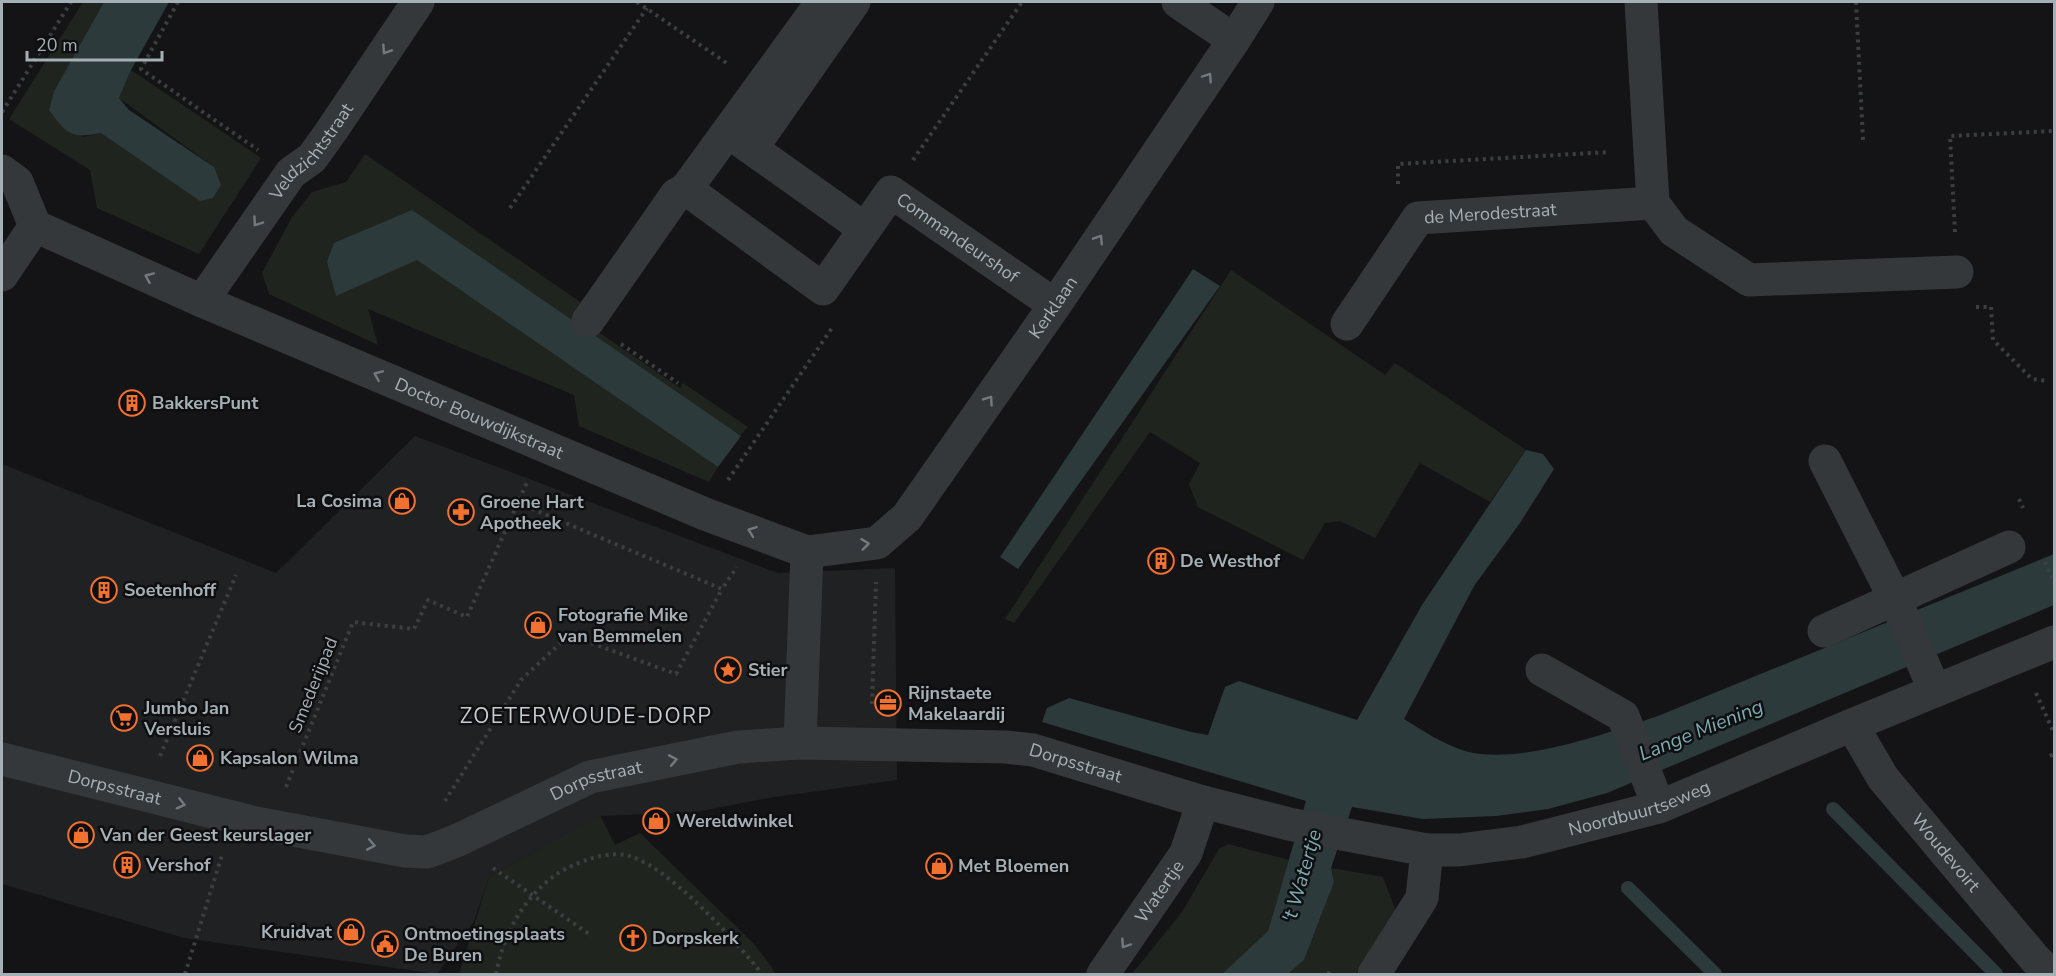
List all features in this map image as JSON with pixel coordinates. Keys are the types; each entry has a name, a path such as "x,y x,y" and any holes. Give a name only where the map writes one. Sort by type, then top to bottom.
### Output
{"street":[{"name":"Veldzichtstraat","path":"202,301 291,173 312,158 418,2"},
{"path":"1178,2 1234,40"},
{"name":"Kerklaan","path":"877,543 907,517 1055,305 1258,2"},
{"path":"1641,2 1653,203 1674,231 1749,280 1957,272"},
{"path":"740,140 760,87 835,6"},
{"path":"588,321 676,195 686,189 740,140 835,6"},
{"path":"740,140 865,229"},
{"path":"2,171 17,182 36,226 2,275"},
{"name":"Commandeurshof","path":"686,189 823,290 891,192 1055,305"},
{"name":"de Merodestraat","path":"1347,324 1418,218 1653,203"},
{"name":"Doctor Bouwdijkstraat","path":"36,226 202,301 544,446 705,514 807,552"},
{"path":"1825,461 1898,605 1931,682"},
{"path":"800,743 807,552 877,543"},
{"path":"1824,631 1898,605 2009,547"},
{"name":"Noordbuurtseweg","path":"1203,802 1348,837 1427,850 1459,850 1522,842 1655,798 1852,725 1931,682 2055,642"},
{"path":"1542,670 1623,716 1655,798"},
{"name":"Woudevoirt","path":"1852,725 1883,778 2050,975"},
{"name":"Dorpsstraat","path":"2,759 234,817 405,851 428,852 590,777 738,747 800,743 1005,747 1033,750 1203,802"},
{"name":"Watertje","path":"1103,975 1186,853 1203,802"},
{"path":"1374,975 1422,898 1427,850"}],"path":[{"path":"2,112 71,2"},
{"path":"178,2 141,69 291,173"},
{"path":"637,2 760,87"},
{"path":"891,192 1022,2"},
{"path":"1856,2 1863,140"},
{"path":"510,208 647,8"},
{"path":"1957,272 1950,136 2055,131"},
{"path":"1418,218 1399,203 1398,164 1650,150"},
{"path":"705,514 850,301 837,269"},
{"path":"1975,300 1976,308 1991,307 1994,340 2032,379 2048,381"},
{"path":"588,321 678,383"},
{"name":"Smederijpad","path":"271,825 352,622 414,629 428,600 467,617 544,446"},
{"path":"518,503 722,589"},
{"path":"439,811 521,680 569,635 676,674 722,589 760,534"},
{"path":"871,745 877,543"},
{"path":"2042,555 2055,583"},
{"path":"143,795 236,574"},
{"path":"185,975 234,817"},
{"path":"456,841 592,936"},
{"path":"496,975 500,954 512,925 533,895 553,876 597,856 625,855 647,865 692,899 743,950 762,975"},
{"path":"1328,975 1331,969"}],"shaded area":[{"path":"83,2 104,2 54,91 49,110 83,137 101,133 214,167 119,98 131,70 261,158 199,254 97,208 90,170 9,119"},
{"path":"365,154 589,308 581,320 680,388 683,383 748,427 741,435 417,259 718,467 709,482 579,426 574,395 368,309 378,345 269,294 262,273 292,217 312,192 346,182"},
{"path":"1231,270 1385,375 1395,363 1526,450 1490,502 1420,463 1375,538 1340,521 1325,523 1303,560 1198,507 1189,484 1200,463 1150,432 1014,623 1005,619"},
{"path":"415,436 778,573 895,568 897,780 768,798 696,812 600,816 489,877 474,921 437,974 184,938 2,884 2,464 276,573"},
{"path":"600,815 615,845 640,833 754,944 775,974 459,974 489,877"},
{"path":"1228,844 1289,860 1268,931 1222,974 1132,974 1182,912 1219,849"},
{"path":"1331,868 1383,877 1396,912 1355,974 1288,974 1304,960 1334,882"}],"water":[{"path":"104,2 169,2 131,70 119,98 129,110 214,167 221,185 213,198 200,201 101,133 76,135 70,133 60,125 49,110 54,91"},
{"path":"412,210 741,436 718,467 417,260 336,296 327,262 334,243"},
{"path":"1193,269 1220,286 1018,569 1000,557"},
{"path":"1526,450 1543,454 1554,469 1520,523 1474,586 1404,719 1441,741 1465,751 1486,755 1536,751 1562,746 1658,716 2054,554 2054,605 1607,793 1548,809 1496,816 1423,819 1352,807 1331,868 1334,882 1304,960 1288,974 1222,974 1268,931 1306,801 1042,722 1047,708 1069,698 1208,735 1225,687 1239,681 1357,720 1422,605"}],"waterway":[{"path":"1833,809 1996,974"},
{"path":"1628,888 1715,974"}],"place":[{"name":"BakkersPunt","path":"132,403"},
{"name":"La Cosima","path":"402,501"},
{"name":"Groene Hart Apotheek","path":"461,512"},
{"name":"De Westhof","path":"1161,561"},
{"name":"Soetenhoff","path":"104,590"},
{"name":"Fotografie Mike van Bemmelen","path":"538,625"},
{"name":"Stier","path":"728,670"},
{"name":"Rijnstaete Makelaardij","path":"888,703"},
{"name":"Jumbo Jan Versluis","path":"124,718"},
{"name":"Kapsalon Wilma","path":"200,758"},
{"name":"Wereldwinkel","path":"656,821"},
{"name":"Van der Geest keurslager","path":"81,835"},
{"name":"Vershof","path":"127,865"},
{"name":"Met Bloemen","path":"939,866"},
{"name":"Kruidvat","path":"351,932"},
{"name":"Dorpskerk","path":"633,938"},
{"name":"Ontmoetingsplaats De Buren","path":"385,944"}],"district":[{"name":"ZOETERWOUDE-DORP","path":"586,716"}],"water label":[{"name":"Lange Miening","path":"1701,730"},
{"name":"'t Watertje","path":"1302,876"}]}
